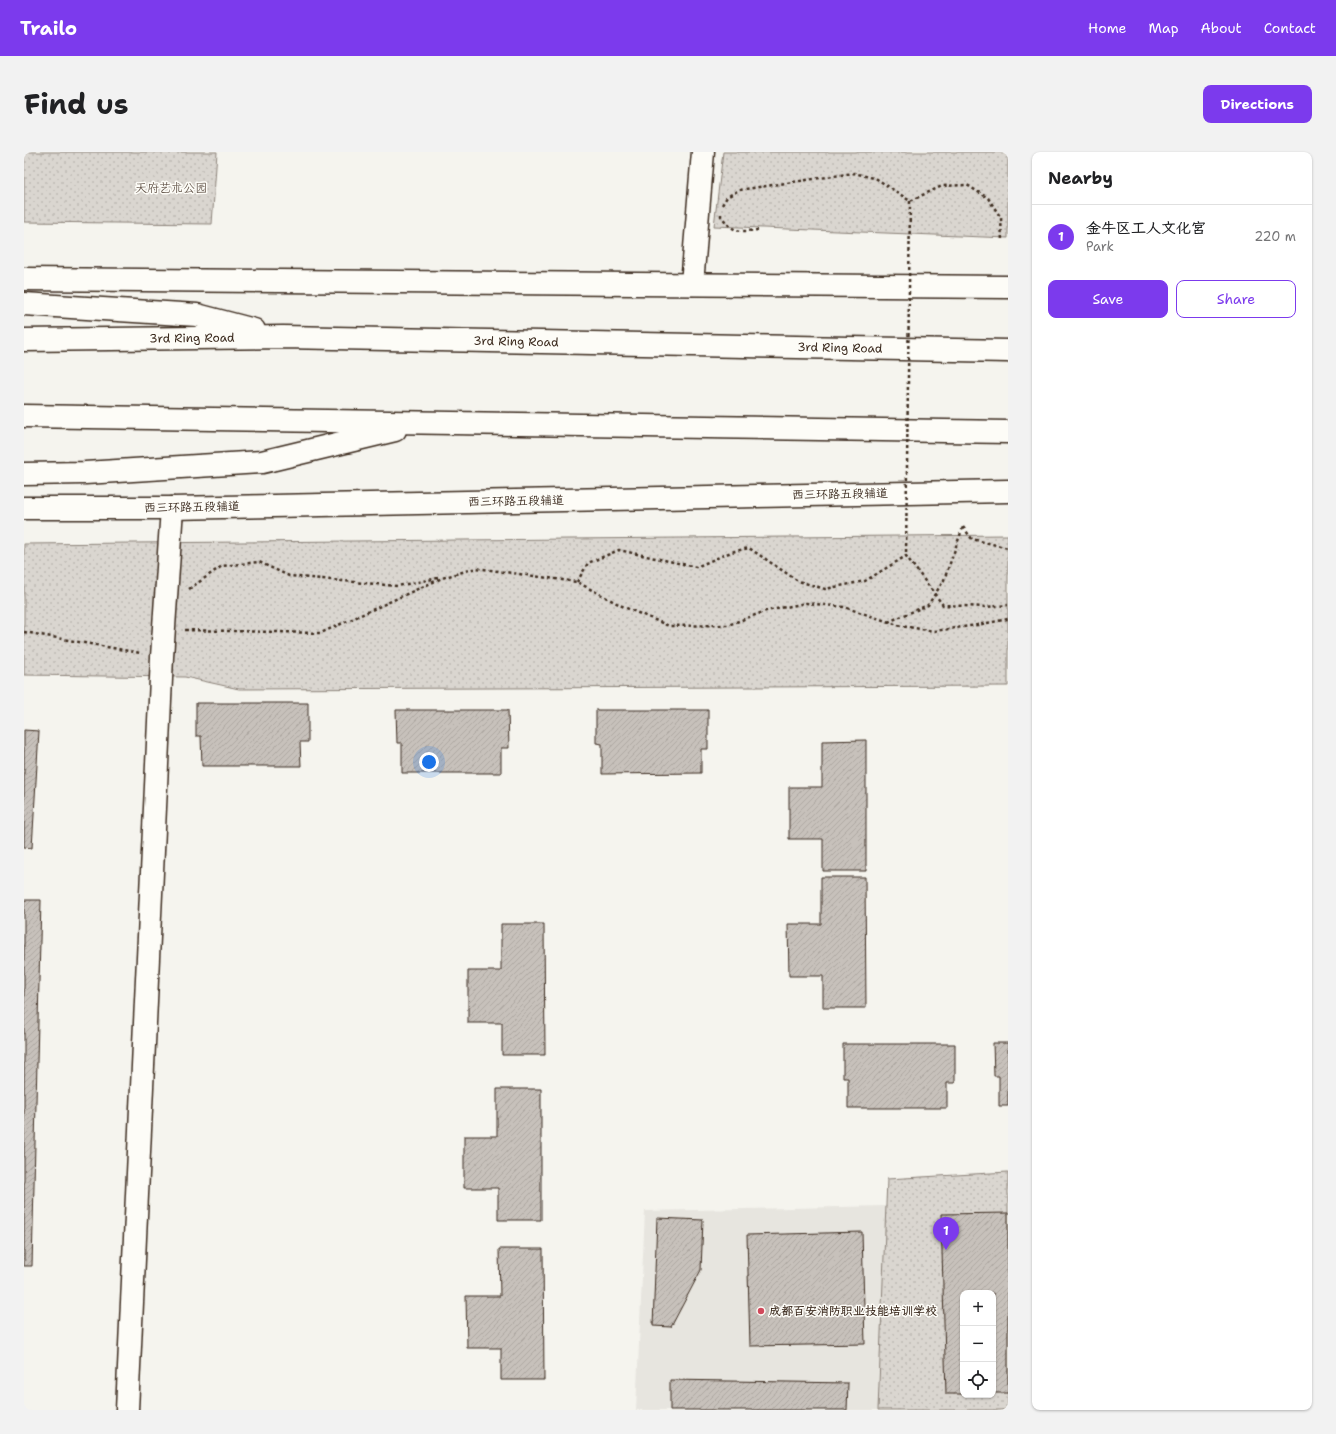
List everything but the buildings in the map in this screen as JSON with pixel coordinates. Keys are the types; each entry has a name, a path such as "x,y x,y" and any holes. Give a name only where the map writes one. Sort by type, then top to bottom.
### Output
{"main road":[{"path":"692,284 704,152"},
{"path":"24,279 1008,287"},
{"path":"24,304 198,315 282,337"},
{"name":"3rd Ring Road","path":"24,340 282,337 1008,351"},
{"path":"24,416 1008,432"},
{"path":"24,474 85,473 262,462 426,423"},
{"name":"西三环路五段辅道","path":"24,508 172,508 1008,491"},
{"path":"127,1410 162,657 172,508"}],"path":[{"path":"758,230 741,232 729,227 721,216 722,205 727,197 739,190 854,173 877,178 910,201"},
{"path":"910,201 942,186 967,185 988,198 1001,218 1002,242"},
{"path":"910,201 906,556 943,605 986,607 1008,605"},
{"path":"888,622 928,605 944,580 963,527 972,539 1008,548"},
{"path":"577,582 588,563 619,550 696,567 731,552 749,548 798,581 825,590 865,581 906,556"},
{"path":"167,588 187,590 222,566 259,562 289,576 397,586 442,578 476,568 577,582 624,607 668,626 728,625 766,611 806,603 844,606 900,626 934,631 978,626 1008,619"},
{"path":"164,629 321,633 442,578"},
{"path":"24,632 162,657"}],"shaded area":[{"name":"成都百安消防职业技能培训学校","path":"886,1206 878,1410 636,1410 645,1211"}],"green space":[{"name":"天府艺术公园","path":"24,152 217,152 212,224 24,222"},
{"path":"723,152 1008,152 1008,238 714,226"},
{"path":"1008,535 1008,686 239,689 185,677 24,675 24,544"},
{"path":"1008,1172 1008,1410 878,1410 887,1179"}],"place":[{"name":"金牛区工人文化宫","path":"946,1250"},
{"name":"成都百安消防职业技能培训学校","path":"761,1311"}]}
